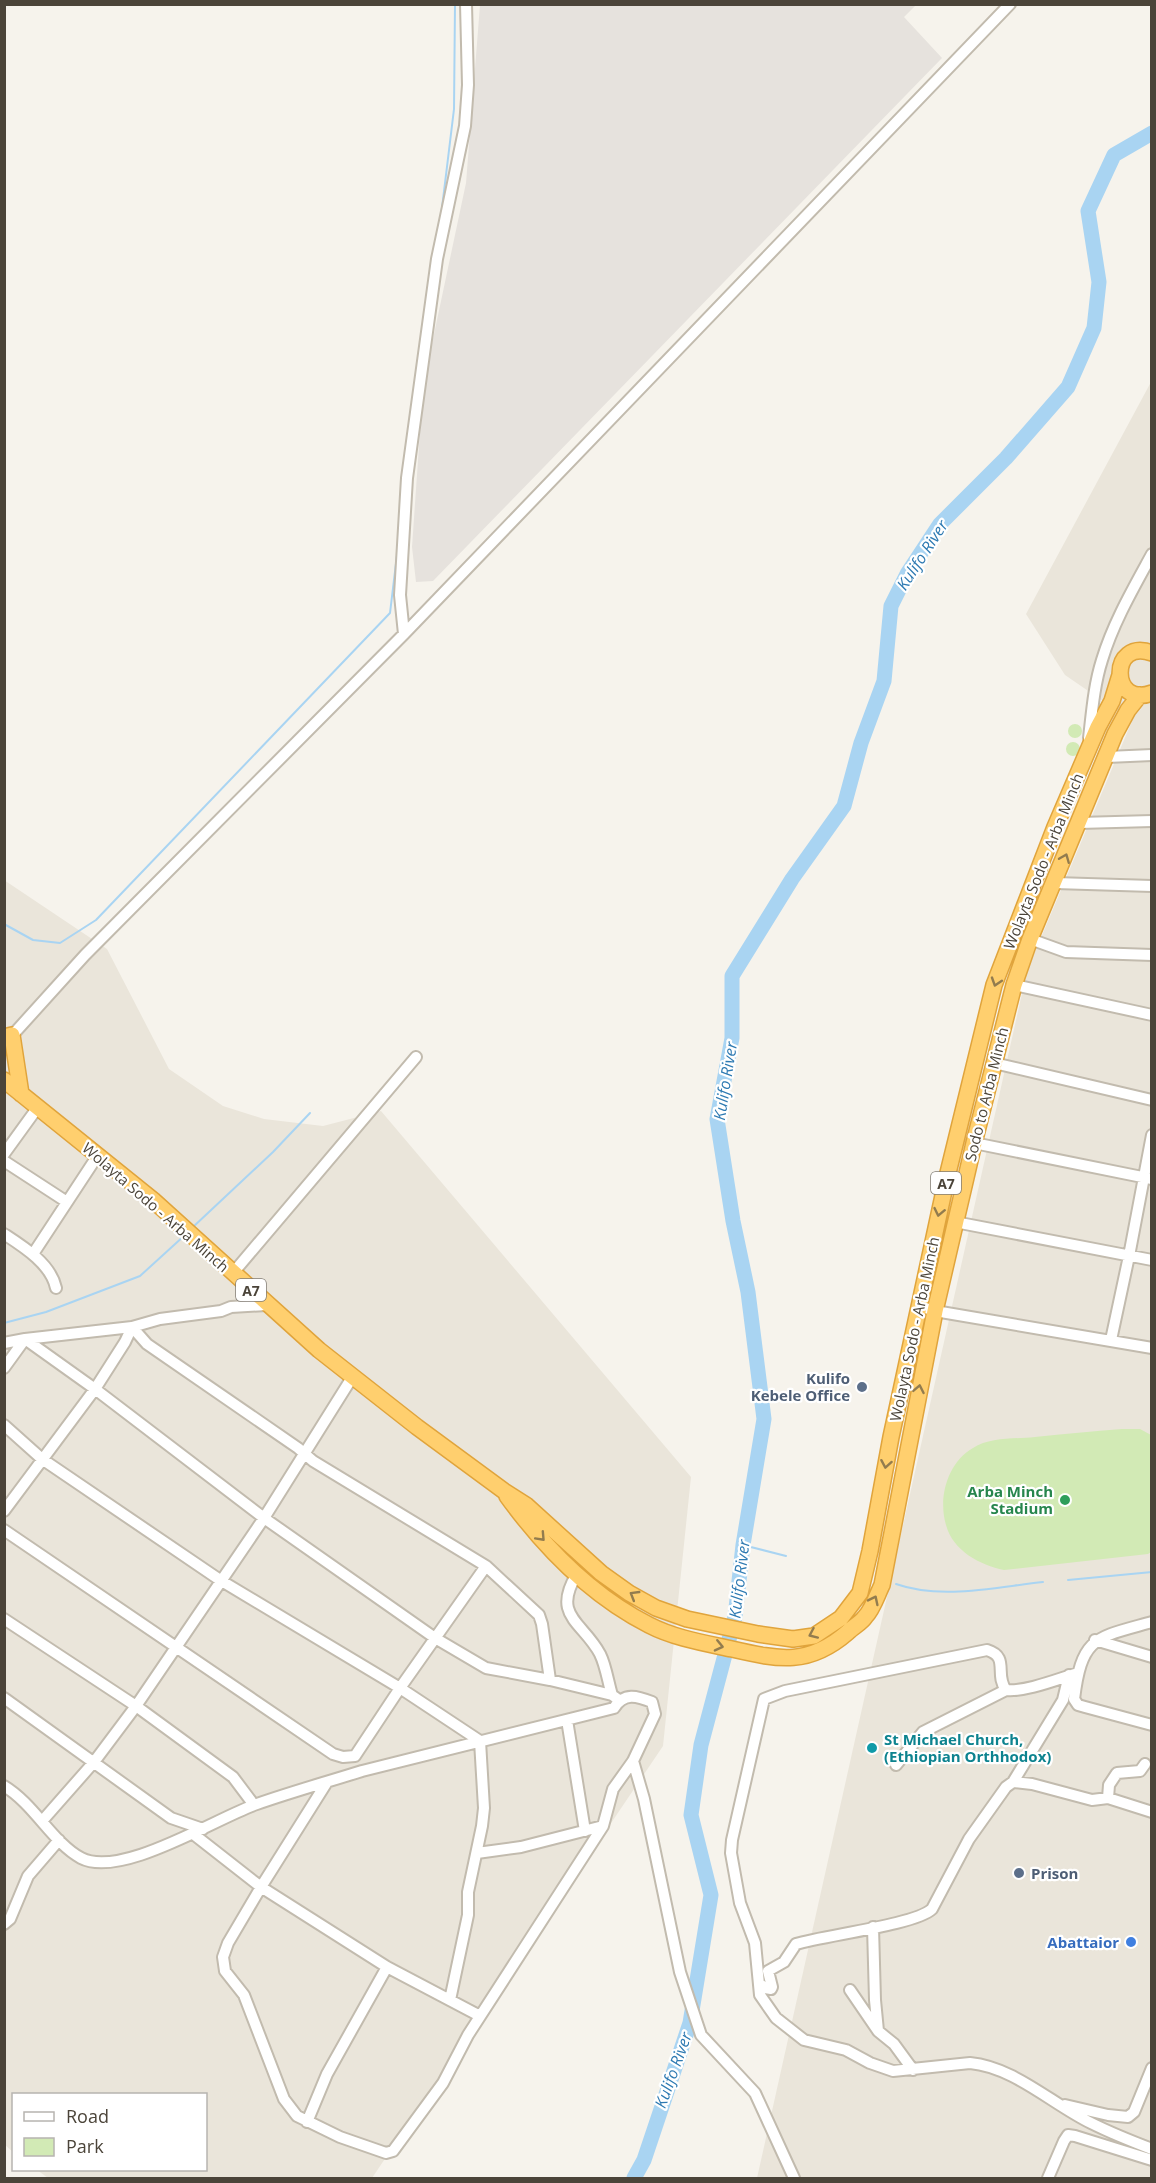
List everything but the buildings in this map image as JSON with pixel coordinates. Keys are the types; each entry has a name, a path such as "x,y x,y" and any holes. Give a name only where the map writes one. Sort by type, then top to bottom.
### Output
{"highway":[{"name":"Wolayta Sodo - Arba Minch","path":"4,1080 153,1200 267,1305 353,1376 504,1491 526,1505 601,1573 629,1593 656,1608 687,1619 793,1639 814,1636 841,1618 860,1593 947,1177 994,985 1087,753 1112,701 1121,663 1130,653 1138,650 1152,652"},
{"name":"A7","path":"1120,675 1126,690 1146,694"},
{"name":"Sodo to Arba Minch","path":"683,1638 755,1654 796,1657 814,1654 832,1646 866,1617 882,1585 935,1311 1014,985 1031,935 1124,718 1146,694"},
{"path":"1018,922 1031,935"},
{"path":"7,1039 21,1094"},
{"path":"891,1437 909,1441"},
{"name":"Wolayta Sodo - Arba Minch","path":"504,1491 527,1522 577,1574 604,1597 650,1626 683,1638"}],"street":[{"path":"404,634 400,595 407,478 436,259 465,126 468,66 466,4"},
{"path":"7,1039 84,955 404,634 1010,4"},
{"path":"1087,753 1096,681 1103,657 1120,617 1152,554"},
{"path":"1107,757 1152,755"},
{"path":"1079,823 1152,821"},
{"path":"1055,882 1152,886"},
{"path":"1031,935 1066,952 1152,955"},
{"path":"1014,985 1152,1015"},
{"path":"233,1273 416,1057"},
{"path":"994,1064 1152,1100"},
{"path":"4,1154 38,1107"},
{"path":"1111,1340 1148,1178 1152,1135"},
{"path":"974,1143 1148,1178"},
{"path":"33,1254 98,1155"},
{"path":"4,1161 67,1202"},
{"path":"955,1222 1152,1260"},
{"path":"4,1234 33,1254 54,1279 56,1288"},
{"path":"4,1343 132,1327 160,1319 221,1311 231,1307 267,1305"},
{"path":"919,1306 935,1311 1152,1348"},
{"path":"4,1511 95,1389 132,1327"},
{"path":"132,1327 147,1344 304,1454 486,1566 539,1615 550,1680"},
{"path":"4,1368 25,1339"},
{"path":"25,1339 95,1389 264,1518 435,1638 486,1668 550,1680 615,1698 630,1695 652,1701 655,1714 633,1761 613,1789 603,1826 468,2034 443,2083 393,2151 380,2152 297,2116 284,2099 244,1995 225,1971 223,1957 228,1943 327,1782"},
{"path":"43,1820 93,1762 136,1706 264,1518 353,1376"},
{"path":"4,1425 42,1459 220,1580 400,1688 480,1742"},
{"path":"4,1530 333,1754 343,1757 355,1756"},
{"path":"355,1756 486,1566"},
{"path":"4,1786 14,1791 59,1840 82,1858 114,1862 141,1855 254,1804 362,1771 615,1708 615,1698 601,1655 572,1616 567,1603 567,1592 577,1574"},
{"path":"4,1618 136,1706 233,1777 254,1804"},
{"path":"759,1983 771,1989 768,1971 784,1962 796,1944 922,1916 932,1909 969,1839 1006,1787 1013,1782 1063,1700 1073,1674 1089,1646 1107,1634 1152,1622"},
{"path":"1095,1640 1152,1657"},
{"path":"1006,1690 1001,1683 1000,1659 995,1653 987,1650 785,1691 764,1699 736,1816 731,1853 740,1903 754,1943 760,1995 776,2018 804,2040 846,2050 870,2063 893,2071 970,2063 982,2064 1028,2085 1091,2123 1152,2149"},
{"path":"896,1765 923,1732 1006,1690 1022,1689 1073,1674"},
{"path":"1073,1674 1074,1699 1078,1705 1152,1725"},
{"path":"4,1698 171,1818 198,1831 261,1887 387,1967 480,2016"},
{"path":"567,1720 585,1831"},
{"path":"450,2000 468,1914 468,1892 484,1808 480,1742"},
{"path":"355,1756 362,1771"},
{"path":"633,1761 644,1799 681,1972 701,2035 755,2093 794,2178"},
{"path":"1108,1798 1109,1785 1117,1773 1140,1771 1145,1764"},
{"path":"1013,1782 1032,1784 1092,1800 1108,1798 1152,1812"},
{"path":"477,1853 521,1847 603,1826"},
{"path":"4,1924 10,1919 28,1876 59,1840"},
{"path":"873,1927 878,2031"},
{"path":"307,2122 327,2074 387,1967"},
{"path":"850,1990 878,2031 894,2044 913,2070"},
{"path":"1056,2103 1095,2110 1108,2115 1128,2117 1134,2112 1152,2068"},
{"path":"1048,2178 1068,2135 1152,2160"}],"shaded area":[{"path":"480,5 916,5 904,17 942,58 433,581 416,582 412,547 421,417 430,353 466,183"},
{"path":"1151,382 1151,2178 757,2178 1027,971 1132,721 1065,675 1026,614"},
{"path":"4,880 107,949 169,1069 223,1106 264,1119 323,1126 381,1111 691,1477 663,1746 372,2178 48,2178 38,2171 207,2171 207,2093 12,2093 12,2151 5,2145"}],"green space":[{"path":"1075,724 1080,726 1082,731 1080,736 1075,738 1070,736 1068,731 1070,726"},
{"path":"1073,742 1078,744 1080,749 1078,754 1073,756 1068,754 1066,749 1068,744"},
{"path":"1140,1429 1151,1435 1151,1552 1004,1570 977,1560 955,1542 946,1525 944,1493 951,1472 964,1455 973,1448 980,1444 1003,1439"}],"waterway":[{"path":"441,216 454,109 455,4"},
{"name":"Kulifo River","path":"634,2178 644,2160 690,2023 711,1895 691,1815 701,1745 735,1617 743,1545 764,1419 748,1292 733,1221 717,1119 732,1038 732,976 792,879 844,806 861,743 884,681 891,606 907,574 940,524 1006,458 1068,387 1094,328 1099,282 1088,211 1114,155 1152,133"},
{"path":"4,924 33,940 60,943 96,920 390,613 397,555"},
{"path":"193,1227 273,1152 310,1113"},
{"path":"4,1323 46,1312 140,1276 185,1235"},
{"path":"743,1545 786,1556"},
{"path":"1068,1580 1152,1572"},
{"path":"896,1584 913,1589 950,1592 1043,1582"}],"place":[{"name":"Kulifo Kebele Office","path":"862,1387"},
{"name":"Arba Minch Stadium","path":"1065,1500"},
{"name":"St Michael Church, (Ethiopian Orthhodox)","path":"872,1748"},
{"name":"Prison","path":"1019,1873"},
{"name":"Abattaior","path":"1131,1942"}]}
